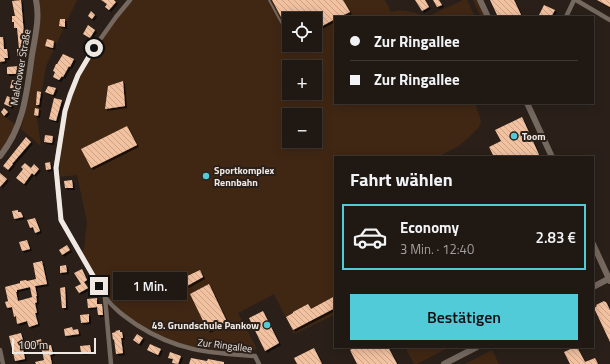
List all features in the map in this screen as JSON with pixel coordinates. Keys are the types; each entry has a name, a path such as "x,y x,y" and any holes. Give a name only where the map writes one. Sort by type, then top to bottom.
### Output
{"main road":[{"name":"Malchower Straße","path":"0,156 12,138 21,118 27,92 38,15 36,0"},
{"path":"480,0 488,16"},
{"path":"527,104 552,156"},
{"path":"594,246 610,280 594,287"},
{"path":"444,364 475,348"}],"street":[{"name":"Zur Ringallee","path":"130,0 94,48 78,75 70,95 65,111 56,168 61,220 105,297 113,307 154,336 177,346 215,354 255,356 258,364"},
{"path":"567,16 575,0 610,20"},
{"name":"Zur Ringallee","path":"105,297 111,364"},
{"path":"0,350 3,364"}],"lane":[{"path":"269,0 282,24"}],"shaded area":[{"path":"39,0 77,0 46,66 37,119 41,146 21,129 28,101 39,28"},
{"name":"Sportkomplex Rennbahn","path":"133,0 385,0 391,12 408,11 422,16 334,16 334,104 475,104 481,121 479,127 460,145 440,156 334,156 334,316 294,334 274,294 238,313 257,349 240,353 229,353 182,345 154,333 136,323 121,311 104,292 96,280 82,252 84,248 87,222 77,175 59,177 62,133 69,106 81,74 90,56 124,9"},
{"path":"463,0 467,0 475,16 428,16"},
{"path":"473,0 477,0 485,16 481,16"},
{"path":"0,113 16,125 11,136 0,152"},
{"path":"406,348 448,348 417,364 414,364"},
{"path":"492,350 499,364 465,364"}],"building":[{"path":"21,0 26,41 23,41 24,56 17,56 17,49 19,49 17,28 14,28 14,22 12,22 12,16 15,16 12,1"},
{"path":"101,0 114,0 116,2 109,10 105,7 107,4"},
{"path":"272,0 343,0 350,12 341,16 334,16 334,20 322,26 322,12 282,12 282,19"},
{"path":"415,0 425,0 429,7 422,11"},
{"path":"433,0 439,0 442,5 437,7"},
{"path":"490,0 514,0 522,16 498,16"},
{"path":"597,0 610,0 610,7"},
{"path":"544,5 555,10 552,16 538,16"},
{"path":"91,11 95,15 92,19 88,16"},
{"path":"60,19 65,19 65,27 59,26"},
{"path":"88,25 95,30 90,38 83,34"},
{"path":"0,37 3,37 4,49 7,49 8,58 4,58 5,61 0,62"},
{"path":"47,39 54,41 53,48 45,46"},
{"path":"63,54 74,59 63,77 62,76 59,80 53,77 55,72 53,71"},
{"path":"19,66 19,74 7,74 7,67"},
{"path":"12,80 19,82 17,90 10,88"},
{"path":"123,81 125,106 105,109 108,86"},
{"path":"48,86 56,88 53,95 45,92"},
{"path":"37,91 41,92 39,105 36,105"},
{"path":"7,96 14,99 11,107 4,104"},
{"path":"54,98 62,100 56,121 49,119"},
{"path":"4,108 8,112 4,116 1,112"},
{"path":"35,108 39,109 38,116 34,115"},
{"name":"Toom","path":"522,117 540,156 494,156 489,147 501,141 495,130"},
{"path":"127,126 137,145 91,168 81,149"},
{"path":"45,135 53,136 52,143 44,142"},
{"path":"26,137 31,142 8,170 3,166"},
{"path":"50,162 51,169 46,170 45,163"},
{"path":"25,163 31,168 34,164 39,169 34,175 32,173 24,184 16,178 23,169 21,167"},
{"path":"0,173 7,179 0,187"},
{"path":"72,180 73,188 65,188 64,181"},
{"path":"18,210 18,212 21,212 23,217 14,219 12,211"},
{"path":"35,218 40,231 35,233 33,227 30,228 27,220"},
{"path":"27,240 30,249 22,251 19,242"},
{"path":"67,245 70,250 62,255 59,250"},
{"path":"42,261 47,284 35,286 37,302 35,303 37,313 35,313 38,324 29,327 27,321 17,324 16,316 14,317 12,307 7,308 5,302 8,301 5,287 20,283 20,281 36,279 33,263","holes":["30,287 33,297 18,301 16,292 17,290"]},
{"path":"66,265 67,272 60,273 60,266"},
{"path":"82,269 87,280 84,282 88,288 79,293 75,287 81,284 74,273"},
{"path":"200,270 203,277 187,286 183,278"},
{"path":"209,284 227,322 208,331 190,294"},
{"path":"65,287 66,308 62,308 60,288"},
{"path":"334,297 334,309 293,330 286,317 308,304 311,309"},
{"path":"97,298 97,304 102,304 103,315 98,315 97,307 88,308 87,299"},
{"path":"604,301 610,310 610,342 594,308 597,306 596,305"},
{"path":"263,311 279,343 265,351 249,318"},
{"path":"89,314 89,322 81,323 80,315"},
{"path":"72,327 73,330 78,329 79,334 65,336 64,329"},
{"path":"120,330 123,338 121,338 123,353 116,354 112,333"},
{"path":"21,333 24,344 41,339 42,344 23,349 25,359 15,361 9,336"},
{"path":"137,334 143,338 139,344 133,340"},
{"path":"150,344 161,349 158,355 147,350"},
{"path":"51,345 53,354 50,355 52,364 36,364 35,362 44,360 41,347"},
{"path":"90,345 91,352 81,353 80,346"},
{"path":"314,348 322,364 297,364 294,358"},
{"path":"353,348 389,348 397,364 357,364 350,350"},
{"path":"573,348 578,348 585,362 595,358 598,364 570,364 564,352"},
{"path":"170,352 181,356 178,364 172,363 173,359 168,358"},
{"path":"191,358 207,361 208,359 224,362 224,364 189,364"}],"place":[{"name":"Toom","path":"514,136"},
{"name":"Sportkomplex Rennbahn","path":"206,176"},
{"name":"49. Grundschule Pankow","path":"267,325"}],"route":[{"path":"94,48 78,75 70,95 61,129 56,168 61,220 99,286"}]}
